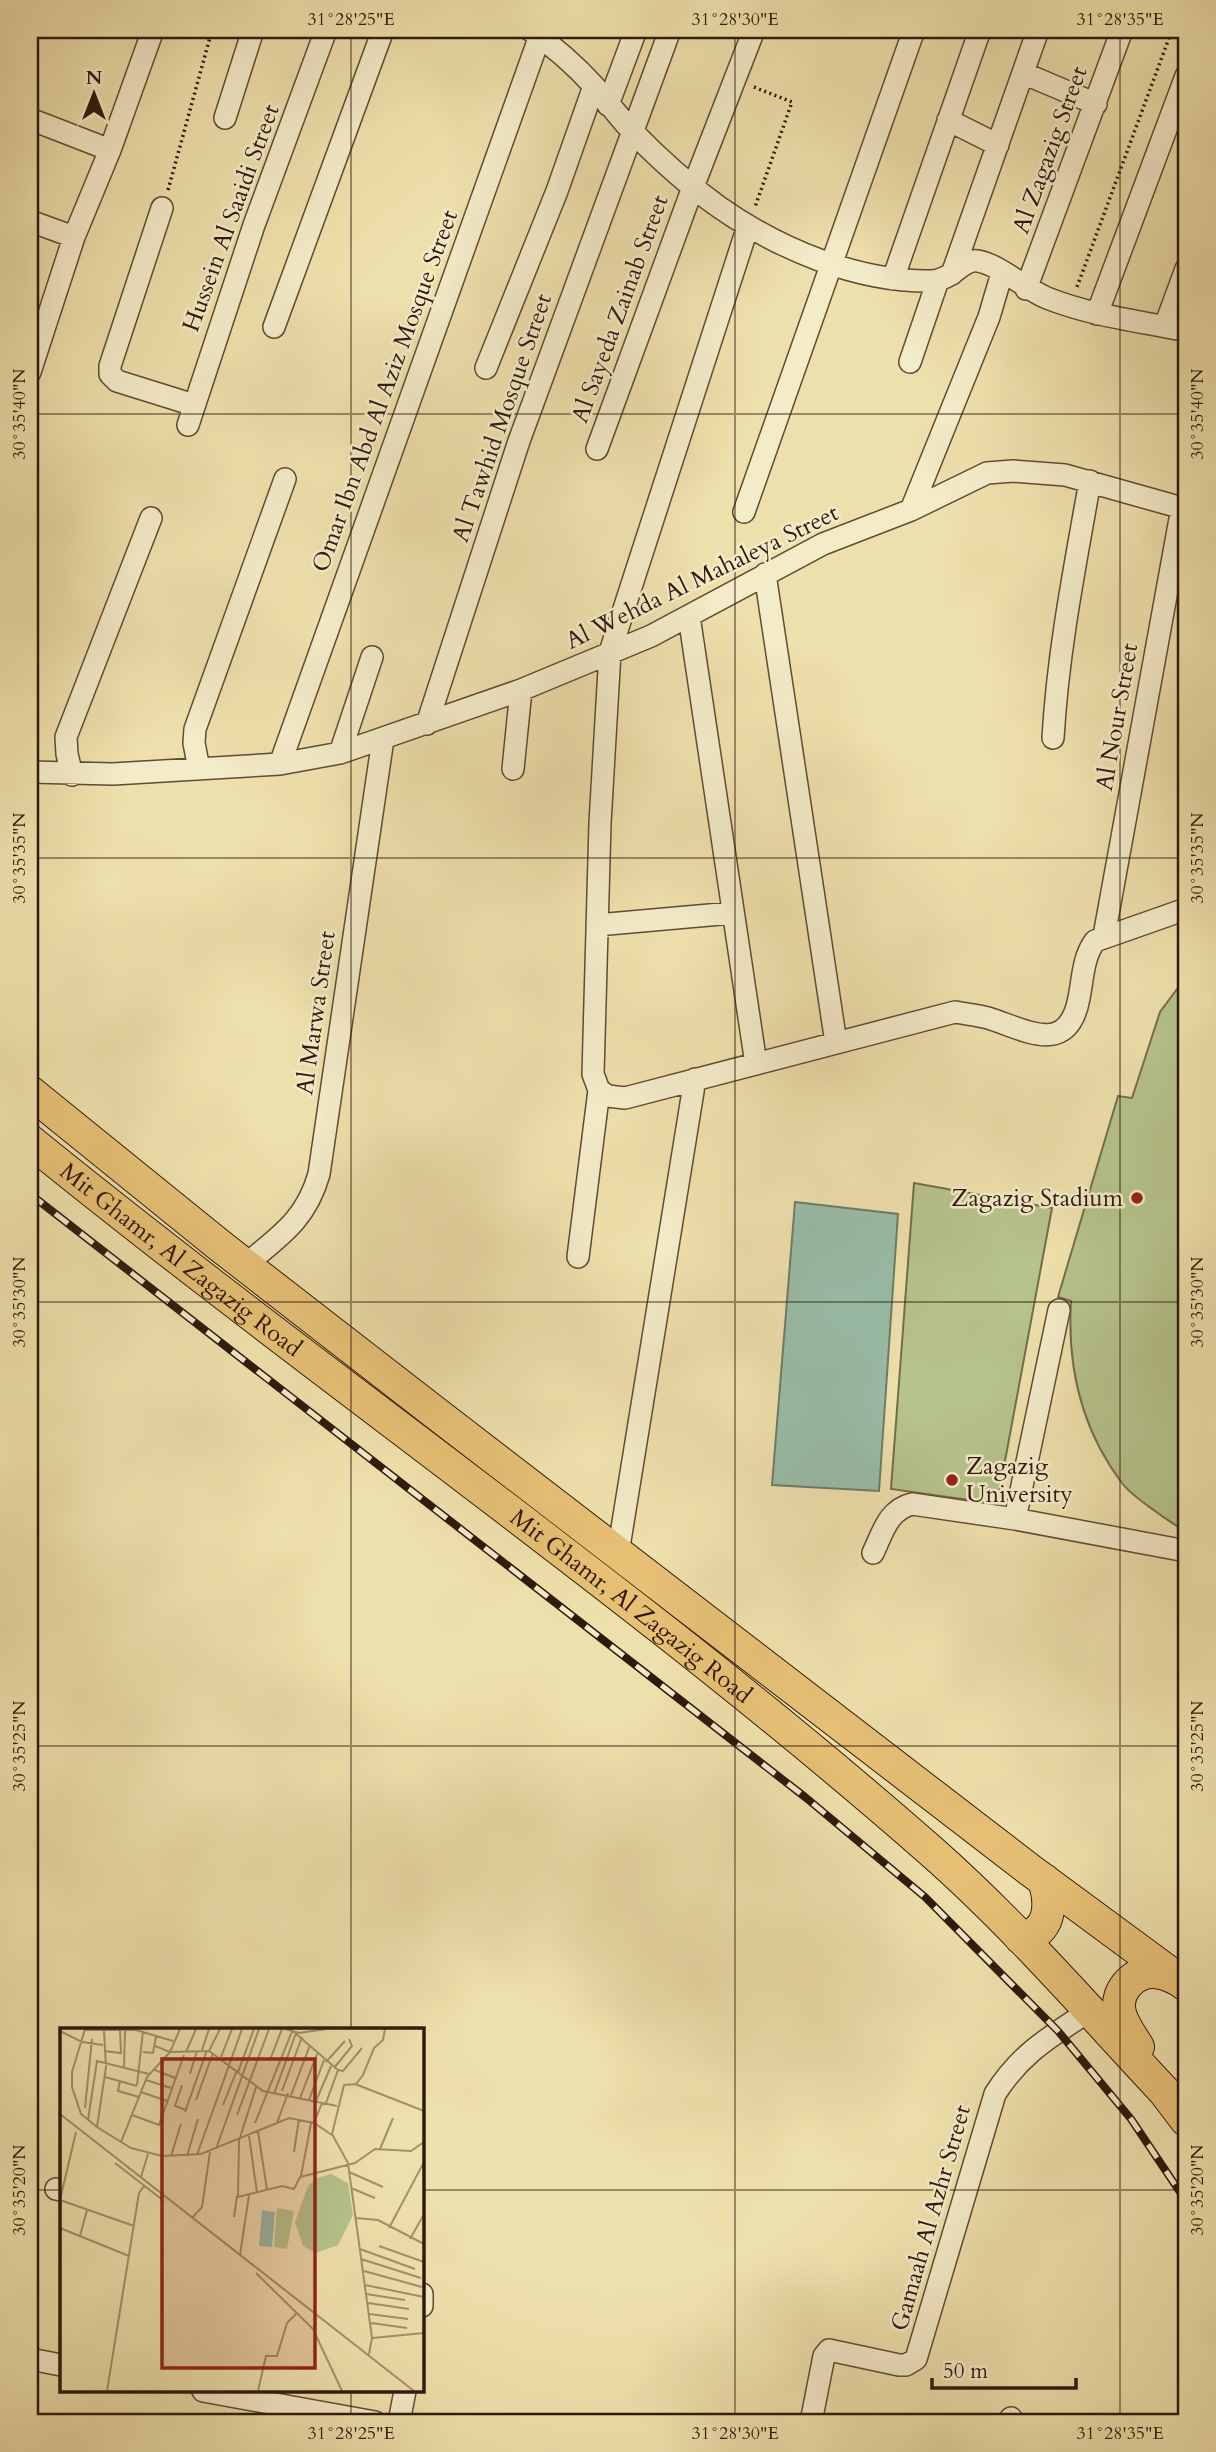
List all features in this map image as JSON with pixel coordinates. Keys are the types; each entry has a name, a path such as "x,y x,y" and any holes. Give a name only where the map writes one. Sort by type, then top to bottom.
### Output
{"highway":[{"name":"Mit Ghamr, Al Zagazig Road","path":"30,1092 245,1265 1044,1880 1183,1983"},
{"name":"Mit Ghamr, Al Zagazig Road","path":"30,1142 698,1658 932,1852 996,1910 1164,2091 1186,2120"},
{"path":"1021,1938 1041,1929 1048,1917 1049,1900 1044,1880"},
{"path":"1164,2091 1124,2022 1119,2009 1120,1995 1127,1983 1139,1975 1153,1972 1183,1983"}],"street":[{"path":"30,372 35,336 110,150 153,30"},
{"path":"225,118 253,30"},
{"name":"Hussein Al Saaidi Street","path":"162,208 110,366 110,374 117,381 191,415 254,225 326,30"},
{"path":"274,327 383,30"},
{"path":"608,105 636,30"},
{"name":"Al Tawhid Mosque Street","path":"426,724 519,440 670,30"},
{"name":"Al Sayeda Zainab Street","path":"597,449 754,30"},
{"path":"744,512 914,30"},
{"path":"892,279 980,30"},
{"path":"910,362 998,145 1038,30"},
{"name":"Al Zagazig Street","path":"1026,289 1122,30"},
{"path":"537,32 594,86 632,131 693,187 748,226 793,249 831,264 892,279 945,278 964,264 981,261 1026,289 1070,306 1097,314 1186,331"},
{"name":"Omar Ibn Abd Al Aziz Mosque Street","path":"280,764 537,32"},
{"path":"1023,73 1096,104"},
{"path":"1097,314 1186,76"},
{"path":"486,368 557,191 594,86"},
{"path":"30,119 110,150"},
{"path":"948,120 998,145"},
{"path":"30,221 74,237"},
{"path":"578,1257 598,1090 593,1074 597,925 610,653 748,226"},
{"path":"1165,326 1186,270"},
{"path":"911,510 989,317 1002,273"},
{"name":"Al Wehda Al Mahaleya Street","path":"30,772 72,775 199,769 280,764 341,753 520,690 651,636 823,544 911,510 987,474 1039,472 1090,481 1184,508"},
{"path":"199,769 194,743 195,729 285,479"},
{"path":"1053,738 1056,682 1063,633 1090,481"},
{"name":"Al Nour Street","path":"1104,936 1184,508"},
{"path":"72,775 66,737 151,518"},
{"path":"765,574 836,1043"},
{"path":"689,616 756,1064"},
{"path":"341,753 372,657"},
{"path":"513,769 520,690"},
{"name":"Al Marwa Street","path":"245,1265 294,1224 310,1201 319,1174 383,739"},
{"path":"598,1090 608,1096 625,1098 955,1012 986,1017 1029,1034 1050,1035 1068,1025 1075,1014 1087,953 1095,940 1186,909"},
{"path":"597,925 732,913"},
{"path":"618,1553 695,1079"},
{"path":"1015,1518 1059,1310"},
{"path":"873,1553 892,1514 901,1507 912,1504 1015,1518 1186,1551"},
{"name":"Gamaah Al Azhr Street","path":"811,2422 824,2356 830,2350 900,2365 906,2365 916,2359 995,2094 1009,2071 1028,2052 1089,2011"},
{"path":"30,2359 60,2365"},
{"path":"209,2392 376,2422"},
{"path":"399,2422 405,2392"}],"path":[{"path":"162,208 212,30"},
{"path":"1070,306 1172,30"},
{"path":"735,80 792,102 748,226"}],"green space":[{"name":"Zagazig Stadium","path":"1186,977 1186,1531 1134,1496 1108,1463 1087,1420 1080,1397 1072,1350 1071,1301 1058,1297 1118,1096 1132,1098 1160,1012"},
{"path":"914,1183 1052,1208 997,1504 891,1489"}],"shaded area":[{"path":"795,1202 898,1214 879,1491 772,1485"}],"railway":[{"path":"30,1194 805,1797 925,1897 1058,2031 1131,2119 1186,2201"}],"place":[{"name":"Zagazig Stadium","path":"1137,1198"},
{"name":"Zagazig University","path":"952,1480"}]}
